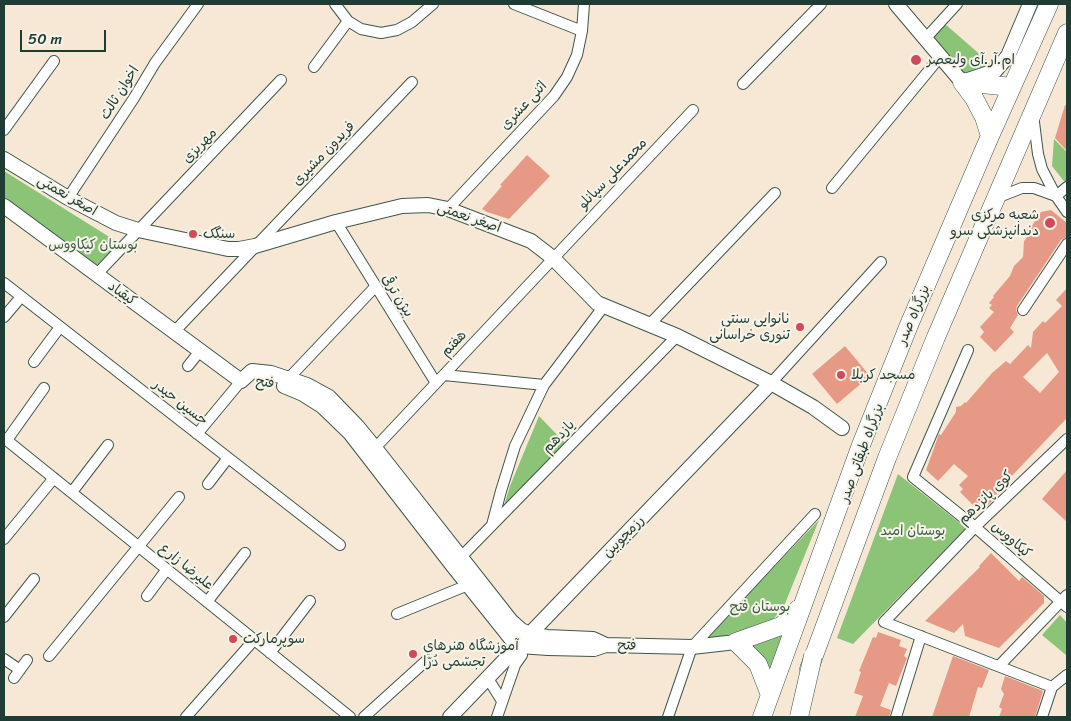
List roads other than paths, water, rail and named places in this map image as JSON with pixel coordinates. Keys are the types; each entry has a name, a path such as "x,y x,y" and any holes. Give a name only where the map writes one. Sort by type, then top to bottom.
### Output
{"highway":[{"name":"بزرگراه صدر","path":"762,717 861,445 909,325 1012,86 1051,4"},
{"name":"بزرگراه طبقاتی صدر","path":"774,717 863,446 915,317 1051,4"},
{"name":"بزرگراه طبقاتی صدر","path":"796,717 814,656 887,458 936,336 1067,33"},
{"path":"796,717 816,657 890,459 938,338 1004,194 1067,41"},
{"path":"962,82 1012,86"},
{"path":"962,82 984,116 990,136"},
{"path":"770,695 758,664 736,642 781,626 794,615 805,598"}],"street":[{"name":"اخوان ثالث","path":"68,198 155,63 198,4"},
{"path":"335,4 348,21 361,29 380,33 397,30 412,22 433,4"},
{"path":"514,4 582,31"},
{"name":"اثنی عشری","path":"448,209 554,96 567,77 577,55 582,31 584,4"},
{"path":"743,84 821,4"},
{"path":"896,4 962,82 995,71 1008,56 1030,4"},
{"path":"925,39 957,4"},
{"path":"314,68 348,21"},
{"path":"832,188 940,57"},
{"path":"4,130 54,61"},
{"name":"مهریزی","path":"96,274 281,80"},
{"name":"فریدون مشیری","path":"174,332 412,82"},
{"name":"محمدعلی سپانلو","path":"553,258 693,110"},
{"path":"1034,122 1042,169 1067,212"},
{"name":"اصغر نعمتی","path":"4,159 107,219 138,230 228,248 239,249 255,246 336,222 402,206 428,205 448,209 531,241 553,258 592,299 604,306 677,336 771,383 813,407 842,428"},
{"path":"1056,196 1067,187"},
{"path":"1004,194 1022,188 1034,188 1056,196"},
{"path":"650,324 775,193"},
{"name":"کیقباد","path":"4,206 241,381"},
{"name":"بیژن ترقی","path":"336,222 436,383"},
{"path":"1023,310 1067,244"},
{"name":"هفتم","path":"372,452 553,258"},
{"path":"771,383 881,262"},
{"name":"حسین حیدر","path":"4,283 340,545"},
{"path":"286,382 375,287"},
{"path":"4,317 21,297"},
{"path":"492,525 515,446 544,385 604,306"},
{"path":"34,362 60,327"},
{"name":"یازدهم","path":"457,562 677,336"},
{"name":"کیکاووس","path":"968,350 913,477 1065,601"},
{"path":"188,366 200,351"},
{"path":"444,375 544,385"},
{"path":"197,434 241,381"},
{"name":"فتح","path":"241,381 286,382 322,406 372,452 457,562 511,621 521,641"},
{"name":"رزمجوبین","path":"450,717 771,383"},
{"path":"5,439 44,388"},
{"name":"علیرضا زارع","path":"5,439 350,717"},
{"name":"کوی پانزدهم","path":"921,636 884,622 975,527 1067,439"},
{"path":"72,492 108,445"},
{"path":"208,484 228,458"},
{"path":"4,539 54,478"},
{"path":"49,656 179,497"},
{"path":"668,717 692,647 815,514"},
{"path":"207,602 245,553"},
{"name":"فتح","path":"457,562 468,585 521,641 548,648 594,649 606,646 692,647 736,642"},
{"path":"147,596 167,569"},
{"path":"4,617 34,579"},
{"path":"397,614 468,585"},
{"path":"270,653 310,601"},
{"path":"999,666 1065,601"},
{"path":"896,717 921,636 1052,687"},
{"path":"497,717 515,665 521,641 547,638 593,639 606,646"},
{"path":"186,717 254,640"},
{"name":"رزمجوبین","path":"438,717 521,641"},
{"path":"4,659 17,674 27,660"},
{"path":"364,717 427,660"},
{"path":"1042,717 1052,687 1067,675"},
{"path":"487,677 502,701"}],"place":[{"name":"ام.آر.آی ولیعصر","path":"916,60"},
{"name":"شعبه مرکزی دندانپزشکی سرو","path":"1050,223"},
{"name":"سنگک","path":"193,234"},
{"name":"نانوایی سنتی تنوری خراسانی","path":"800,327"},
{"name":"مسجد کربلا","path":"841,375"},
{"name":"سوپرمارکت","path":"233,639"},
{"name":"آموزشگاه هنرهای تجسّمی دُرّا","path":"413,654"}],"park label":[{"name":"بوستان کیکاووس","path":"93,245"},
{"name":"بوستان امید","path":"913,531"},
{"name":"بوستان فتح","path":"760,607"}]}
